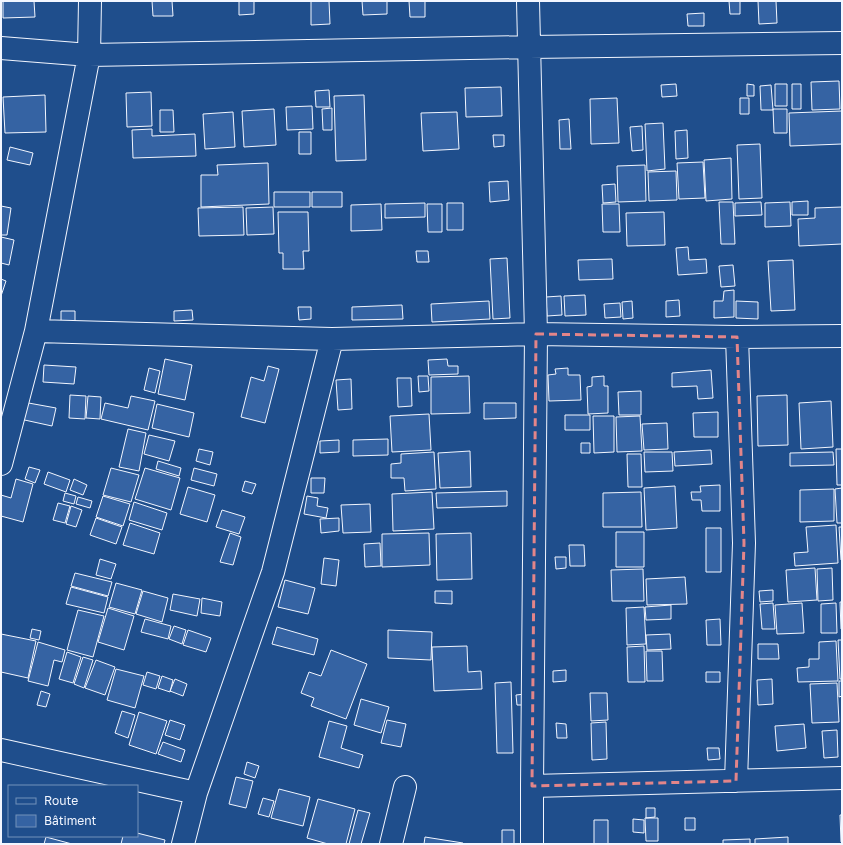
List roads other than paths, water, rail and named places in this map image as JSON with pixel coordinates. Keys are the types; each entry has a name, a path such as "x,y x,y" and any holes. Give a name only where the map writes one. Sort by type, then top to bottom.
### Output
{"street":[{"path":"1,464 36,331 89,55 90,1"},
{"path":"528,1 536,334 532,844"},
{"path":"1,48 89,55 842,43"},
{"path":"36,331 332,338 536,334 737,337 842,336"},
{"path":"736,781 744,543 737,337"},
{"path":"183,844 196,793 274,572 332,338"},
{"path":"1,750 196,793"},
{"path":"532,786 842,778"},
{"path":"391,844 405,787"}]}
